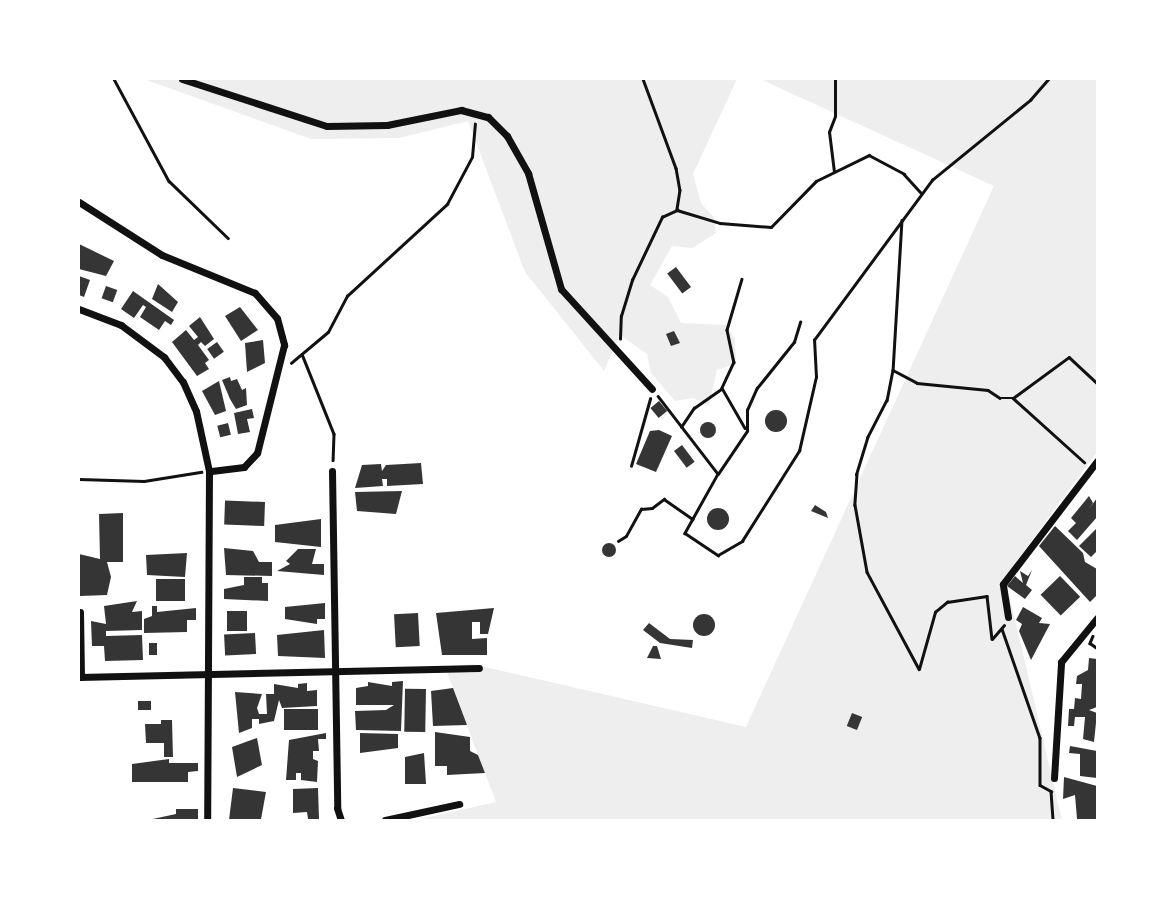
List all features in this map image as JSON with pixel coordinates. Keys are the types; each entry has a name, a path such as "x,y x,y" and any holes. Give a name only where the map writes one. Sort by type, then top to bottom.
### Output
{"street":[{"path":"182,79 327,126 374,127 437,112 472,111 502,129 528,173 561,289 652,388"},
{"path":"79,202 162,255 261,299 281,330 284,345 279,373 253,459 244,467 209,471"},
{"path":"79,309 139,337 173,368 197,411 209,471 207,820"},
{"path":"1008,617 1003,584 1097,461"},
{"path":"332,471 337,808 341,820"},
{"path":"80,612 80,677 479,668"},
{"path":"1054,778 1061,662 1097,618"},
{"path":"385,820 459,804"}],"path":[{"path":"114,79 169,181 228,238"},
{"path":"643,79 676,168 680,190 677,210"},
{"path":"834,172 830,132 836,108 835,79"},
{"path":"800,322 794,342 757,387 747,410 747,431 718,474 685,533 718,555 742,541 799,451 816,377 814,340 932,180 1030,100 1048,79"},
{"path":"279,373 328,332 347,296 447,204 472,158 478,134 472,111"},
{"path":"620,351 621,316 632,280 662,217 677,210 720,223 771,227 816,181 869,155 904,174 922,194"},
{"path":"902,220 893,370 887,400 869,437 857,474 855,505 867,572 919,669 935,612 947,602 987,596 992,639 1002,629 1008,617"},
{"path":"681,427 694,408 722,388 734,362 727,330 742,279"},
{"path":"302,353 334,435 332,471"},
{"path":"893,370 917,383 988,390 1000,398 1013,398 1069,357 1097,383"},
{"path":"652,388 718,474"},
{"path":"631,466 652,388"},
{"path":"722,388 747,431"},
{"path":"1013,398 1091,468"},
{"path":"79,480 144,481 191,473"},
{"path":"618,541 626,536 640,509 652,508 664,499 693,519"},
{"path":"1002,629 1040,738 1040,785 1051,791"},
{"path":"1053,820 1051,791 1054,778"}],"shaded area":[{"path":"144,79 737,79 693,174 701,203 714,218 716,233 692,248 672,246 650,285 668,297 681,323 726,325 735,339 736,364 717,370 709,405 693,398 675,401 651,373 647,354 620,335 604,371 525,272 468,121 399,138 311,139"},
{"path":"760,79 1097,79 1097,452 1001,582 1010,598 1062,820 416,820 496,802 445,667 472,664 746,727 994,186"}],"building":[{"path":"79,244 114,261 106,276 79,269"},
{"path":"676,267 691,287 682,294 667,274"},
{"path":"79,276 90,280 84,297 79,295"},
{"path":"158,284 178,302 172,312 152,299"},
{"path":"106,286 117,290 113,302 102,298"},
{"path":"133,291 174,320 171,325 165,321 159,330 140,317 146,307 143,305 134,318 121,309"},
{"path":"240,307 258,330 241,341 225,316"},
{"path":"200,317 214,339 205,346 201,342 198,345 209,360 205,363 209,369 197,376 172,342 186,330 194,340 198,337 189,326"},
{"path":"674,331 680,343 671,346 666,334"},
{"path":"263,340 265,363 247,372 245,343"},
{"path":"217,342 224,352 214,359 207,349"},
{"path":"230,377 231,381 237,379 242,390 246,388 247,405 236,409 222,380"},
{"path":"219,381 226,411 215,415 202,391"},
{"path":"659,401 667,411 659,418 650,408"},
{"path":"252,409 254,418 247,419 250,432 238,434 234,413"},
{"path":"776,410 784,413 787,421 784,429 776,432 768,429 765,421 768,413"},
{"path":"708,422 714,424 714,436 708,438 702,436 700,430 702,424"},
{"path":"228,423 231,435 220,437 217,426"},
{"path":"659,430 672,436 656,472 636,464 650,431"},
{"path":"682,445 695,462 687,468 674,451"},
{"path":"421,463 423,484 387,486 387,479 382,479 383,486 355,488 362,465 381,464 382,471 386,465"},
{"path":"402,491 396,514 357,511 355,492"},
{"path":"1089,496 1093,503 1089,509 1097,498 1097,517 1077,540 1068,531 1076,523 1071,518"},
{"path":"225,501 265,502 264,526 224,525"},
{"path":"815,505 826,512 828,518 811,511"},
{"path":"718,508 726,511 729,519 726,527 718,530 710,527 707,519 710,511"},
{"path":"123,513 123,562 107,562 111,577 107,595 80,596 79,554 100,559 99,514"},
{"path":"321,519 321,547 275,542 275,525"},
{"path":"1055,526 1083,553 1085,562 1097,569 1097,595 1090,602 1039,546"},
{"path":"1097,528 1097,551 1091,557 1079,546"},
{"path":"606,543 612,543 616,550 612,557 606,557 602,553 602,547"},
{"path":"224,548 253,551 259,562 272,562 272,576 226,575"},
{"path":"298,549 316,549 312,564 324,564 324,575 277,571 290,564 286,561"},
{"path":"187,553 185,577 147,575 146,555"},
{"path":"1032,570 1026,585 1032,590 1025,599 1007,586 1015,576 1023,583 1020,571 1028,576"},
{"path":"1060,576 1080,597 1061,616 1041,595"},
{"path":"244,577 262,577 262,583 268,583 268,601 224,599 224,589 244,585"},
{"path":"156,579 185,579 185,601 156,601"},
{"path":"137,601 132,612 142,611 142,630 106,631 106,636 142,635 143,660 105,661 104,646 92,646 91,621 106,624 104,606"},
{"path":"325,603 325,619 317,619 317,624 285,619 285,607"},
{"path":"152,606 157,606 157,612 196,608 196,620 187,620 187,632 144,633 144,619 152,616"},
{"path":"1023,607 1042,618 1039,623 1050,624 1031,660 1019,631 1022,624 1016,620"},
{"path":"494,608 488,634 480,634 480,622 472,622 472,639 487,638 487,655 442,655 436,613"},
{"path":"227,611 247,611 247,631 227,631"},
{"path":"418,613 420,646 396,647 394,614"},
{"path":"704,614 712,617 715,625 712,633 704,636 696,633 693,625 696,617"},
{"path":"649,623 670,639 693,640 692,648 660,643 643,630"},
{"path":"324,630 325,658 278,656 277,635"},
{"path":"255,633 256,654 225,656 224,635"},
{"path":"149,643 157,643 157,655 149,655"},
{"path":"653,646 657,646 661,659 647,658"},
{"path":"1089,658 1097,659 1097,707 1089,710 1097,713 1094,742 1083,739 1085,717 1075,717 1074,726 1068,726 1069,709 1074,709 1075,698 1081,699 1082,684 1076,684 1077,676 1088,670"},
{"path":"403,681 401,731 356,730 355,711 386,710 394,705 356,705 356,688 368,686 368,682 392,686 392,682"},
{"path":"307,683 307,691 317,690 317,706 282,708 279,700 274,721 259,724 259,719 252,719 252,728 239,733 235,692 262,694 257,708 259,714 267,714 266,694 274,694 274,684 298,688 298,684"},
{"path":"453,688 467,725 433,726 431,691"},
{"path":"405,689 426,689 425,732 404,732"},
{"path":"138,701 151,701 151,710 138,710"},
{"path":"284,709 318,709 318,730 284,730"},
{"path":"852,713 862,717 857,730 847,726"},
{"path":"161,720 172,720 173,757 164,757 164,743 146,743 145,724 161,724"},
{"path":"435,732 470,737 470,751 478,755 485,773 447,775 447,766 435,766"},
{"path":"326,733 326,739 318,739 319,751 313,751 313,759 318,761 317,782 301,780 301,773 296,773 296,780 286,780 289,740"},
{"path":"360,733 398,734 398,748 360,753"},
{"path":"257,738 262,765 237,777 232,747"},
{"path":"1070,746 1097,751 1097,778 1080,776 1080,754 1069,753"},
{"path":"424,753 426,784 405,784 405,757"},
{"path":"169,759 169,763 198,763 198,771 188,772 188,782 132,782 132,764"},
{"path":"1064,777 1097,786 1096,820 1077,819 1075,795 1063,799"},
{"path":"233,788 266,792 261,819 229,820"},
{"path":"318,788 319,819 308,819 307,812 293,813 293,789"},
{"path":"176,809 198,809 198,820 148,820 176,814"}]}
